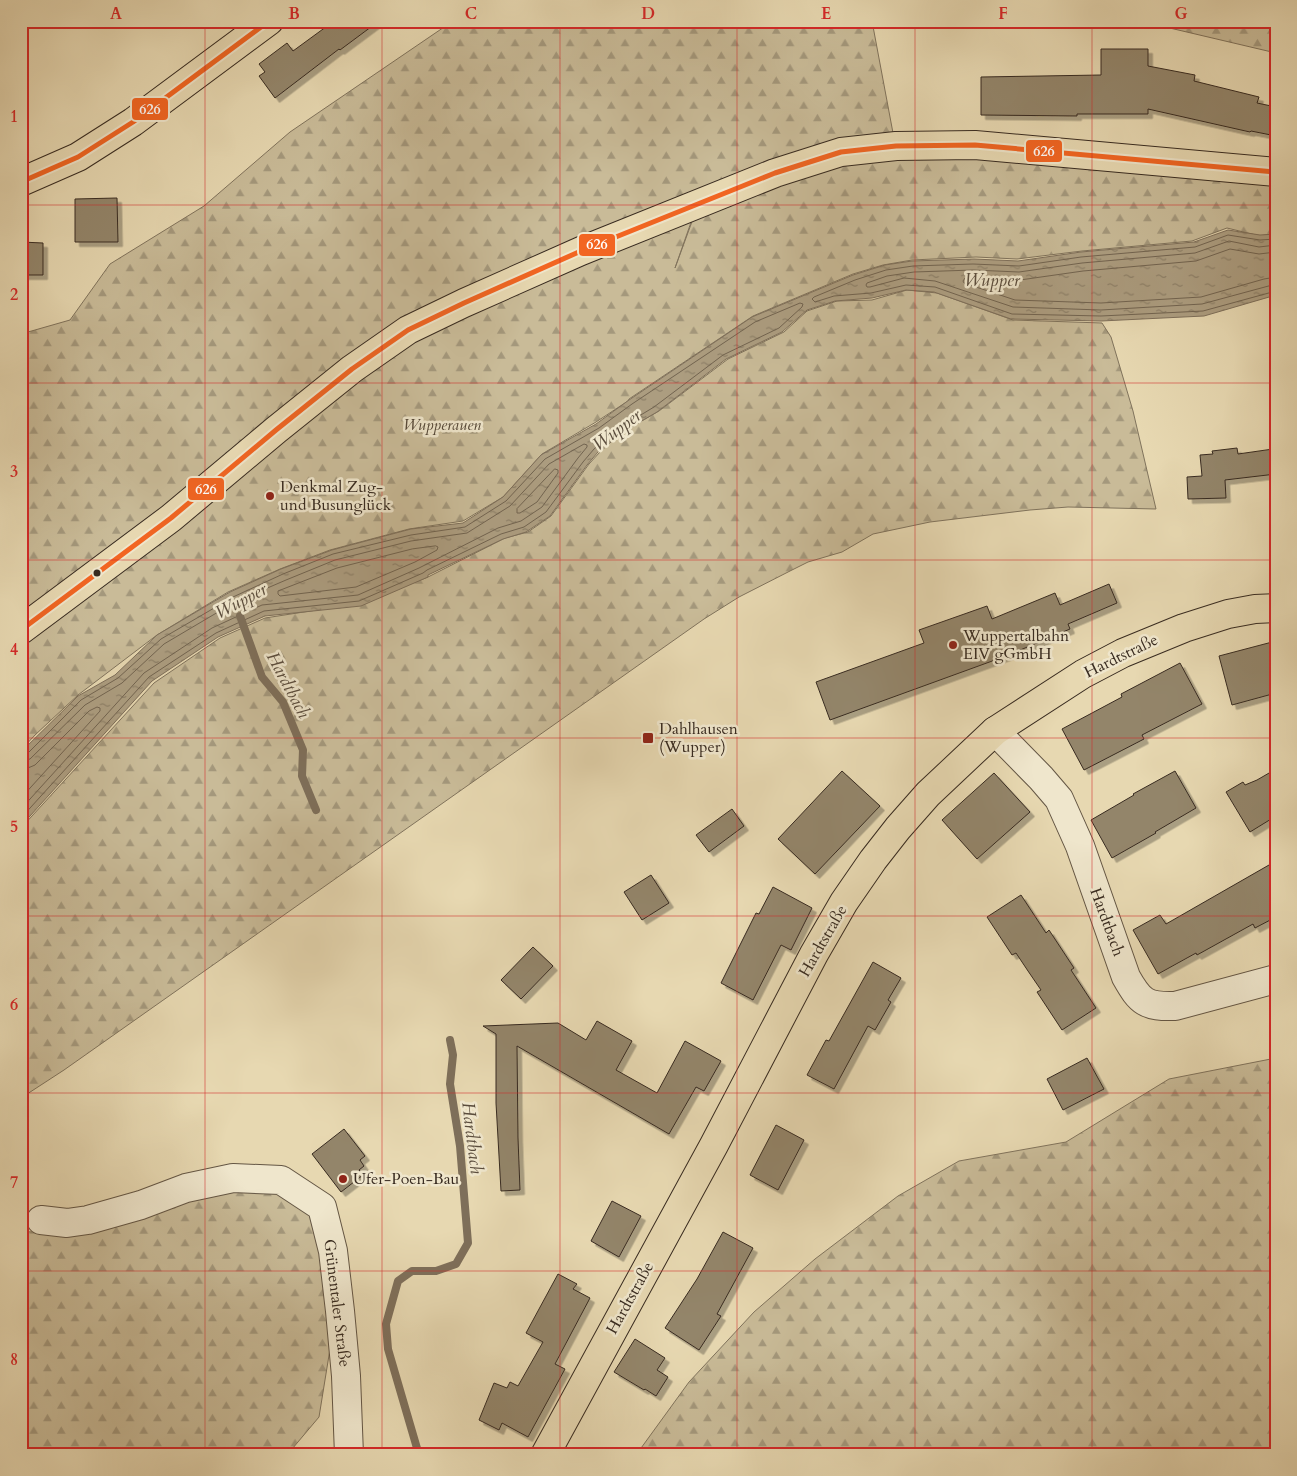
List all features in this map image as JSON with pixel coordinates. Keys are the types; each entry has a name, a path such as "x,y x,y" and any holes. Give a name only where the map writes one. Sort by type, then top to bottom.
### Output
{"main road":[{"path":"21,182 78,157 133,122 269,21"},
{"path":"21,630 170,518 352,369 408,330 581,251 774,173 841,152 896,146 956,145 1276,172"},
{"name":"Hardtstraße","path":"545,1455 714,1145 814,954 844,902 873,860 928,794 995,731 1083,674 1138,646 1184,628 1228,614 1255,609 1276,608"}],"street":[{"name":"Hardtbach","path":"995,731 1059,799 1080,846 1126,977 1134,990 1146,1003 1159,1006 1175,1006 1276,980"},
{"name":"Grünentaler Straße","path":"41,1220 67,1223 88,1220 141,1205 186,1188 234,1178 281,1180 322,1208 333,1252 340,1311 346,1376 349,1455"}],"green space":[{"path":"453,21 872,21 893,133 462,297 21,619 21,334 70,320 110,264 204,206 290,132"},
{"path":"1140,21 1276,21 1276,53"},
{"name":"Wupperauen","path":"968,150 1276,184 1276,233 1260,236 1227,228 1192,241 1017,259 976,257 912,260 883,265 853,274 753,316 596,422 542,454 503,497 463,521 409,529 330,550 228,592 157,635 78,695 21,750 21,639 410,334 696,208 675,268 697,208 791,168"},
{"path":"907,290 937,293 1013,320 1102,323 1111,337 1133,411 1156,509 1068,507 1030,510 930,522 873,534 842,552 808,562 739,597 704,619 64,1070 21,1098 21,828 154,683 220,638 265,618 362,603 428,577 505,538 528,532 551,516 589,464 621,433 659,411 728,359 784,332 807,311 837,301 872,300"},
{"path":"1276,1058 1276,1455 636,1455 689,1382 754,1312 815,1259 898,1196 959,1161 1066,1142 1169,1079"},
{"path":"280,1184 320,1211 335,1318 319,1417 287,1455 21,1455 21,1232 91,1231 188,1191"}],"water":[{"name":"Wupper","path":"1228,230 1260,235 1276,234 1276,295 1204,316 1101,321 1011,319 934,292 906,290 872,298 835,301 807,310 782,332 726,359 657,412 619,434 598,452 587,465 550,516 526,532 503,539 428,575 428,577 361,606 265,616 218,637 152,681 21,826 21,752 78,696 115,675 157,635 230,592 281,569 332,550 411,529 463,523 503,497 541,455 596,424 752,317 853,275 885,265 912,261 974,259 1018,261 1081,252 1194,242"}],"building":[{"path":"334,21 379,21 275,98 259,76 265,72 259,64 287,43 293,51"},
{"path":"1101,49 1148,49 1148,66 1195,75 1194,81 1259,97 1257,103 1276,107 1276,136 1148,109 1148,114 1077,114 1077,116 981,115 981,77 1101,75"},
{"path":"117,198 118,242 75,242 75,199"},
{"path":"21,242 43,243 43,275 21,275"},
{"path":"1237,448 1238,454 1273,449 1276,474 1225,480 1226,498 1188,499 1187,477 1202,476 1200,455 1213,454 1212,451"},
{"path":"1109,584 1117,603 1068,624 1070,629 1006,656 830,720 816,682 924,643 919,630 987,606 992,619 1055,593 1060,605"},
{"path":"1276,641 1276,693 1232,705 1219,656"},
{"path":"1180,663 1202,704 1142,735 1144,739 1084,770 1062,729 1122,697 1121,694"},
{"path":"1276,769 1276,816 1250,832 1226,792 1243,782 1245,785 1257,780"},
{"path":"842,771 880,806 815,874 778,839"},
{"path":"1175,771 1196,808 1112,858 1091,820"},
{"path":"994,773 1030,812 977,859 942,820"},
{"path":"732,809 744,826 709,852 696,835"},
{"path":"1276,861 1276,917 1255,928 1253,924 1158,974 1133,930 1160,915 1166,924"},
{"path":"651,875 669,903 642,920 624,892"},
{"path":"773,887 812,908 791,950 781,945 753,1000 721,983 756,913 759,914"},
{"path":"1021,895 1046,933 1049,930 1074,968 1071,970 1096,1008 1062,1030 1037,992 1041,990 1016,953 1012,955 987,917"},
{"path":"533,947 553,966 521,999 501,980"},
{"path":"873,962 901,978 888,1000 891,1002 875,1030 868,1026 834,1089 807,1075 826,1040 829,1041"},
{"path":"597,1021 632,1041 616,1070 657,1093 685,1041 721,1061 704,1091 696,1087 669,1134 517,1046 520,1190 501,1191 496,1103 496,1034 483,1026 558,1023 586,1040"},
{"path":"1087,1058 1104,1089 1063,1110 1047,1079"},
{"path":"776,1125 804,1140 778,1190 750,1175"},
{"path":"344,1129 365,1156 360,1160 364,1166 359,1170 363,1175 341,1192 312,1154"},
{"path":"612,1201 641,1216 619,1257 591,1241"},
{"path":"723,1232 753,1248 717,1314 721,1316 699,1350 665,1328 697,1279"},
{"path":"558,1274 577,1284 573,1289 590,1298 555,1364 565,1369 528,1437 502,1423 499,1430 479,1420 494,1383 507,1388 510,1382 518,1386 543,1342 526,1333"},
{"path":"635,1339 665,1358 657,1370 668,1377 656,1396 614,1372"}],"waterway":[{"name":"Hardtbach","path":"240,616 262,677 283,702 303,750 302,776 316,810"},
{"name":"Hardtbach","path":"419,1455 388,1349 386,1324 398,1281 412,1271 436,1271 456,1264 468,1243 460,1146 450,1084 453,1055 450,1040"}],"transit line":[{"name":"626","path":"21,182 78,157 133,122 269,21"},
{"name":"626","path":"21,630 171,518 352,369 408,330 581,251 775,173 841,152 896,146 975,145 1276,172"}],"place":[{"name":"Denkmal Zug- und Busunglück","path":"270,496"},
{"name":"Wuppertalbahn EIV gGmbH","path":"953,645"},
{"name":"Dahlhausen (Wupper)","path":"648,738"},
{"name":"Ufer-Poen-Bau","path":"343,1179"}]}
